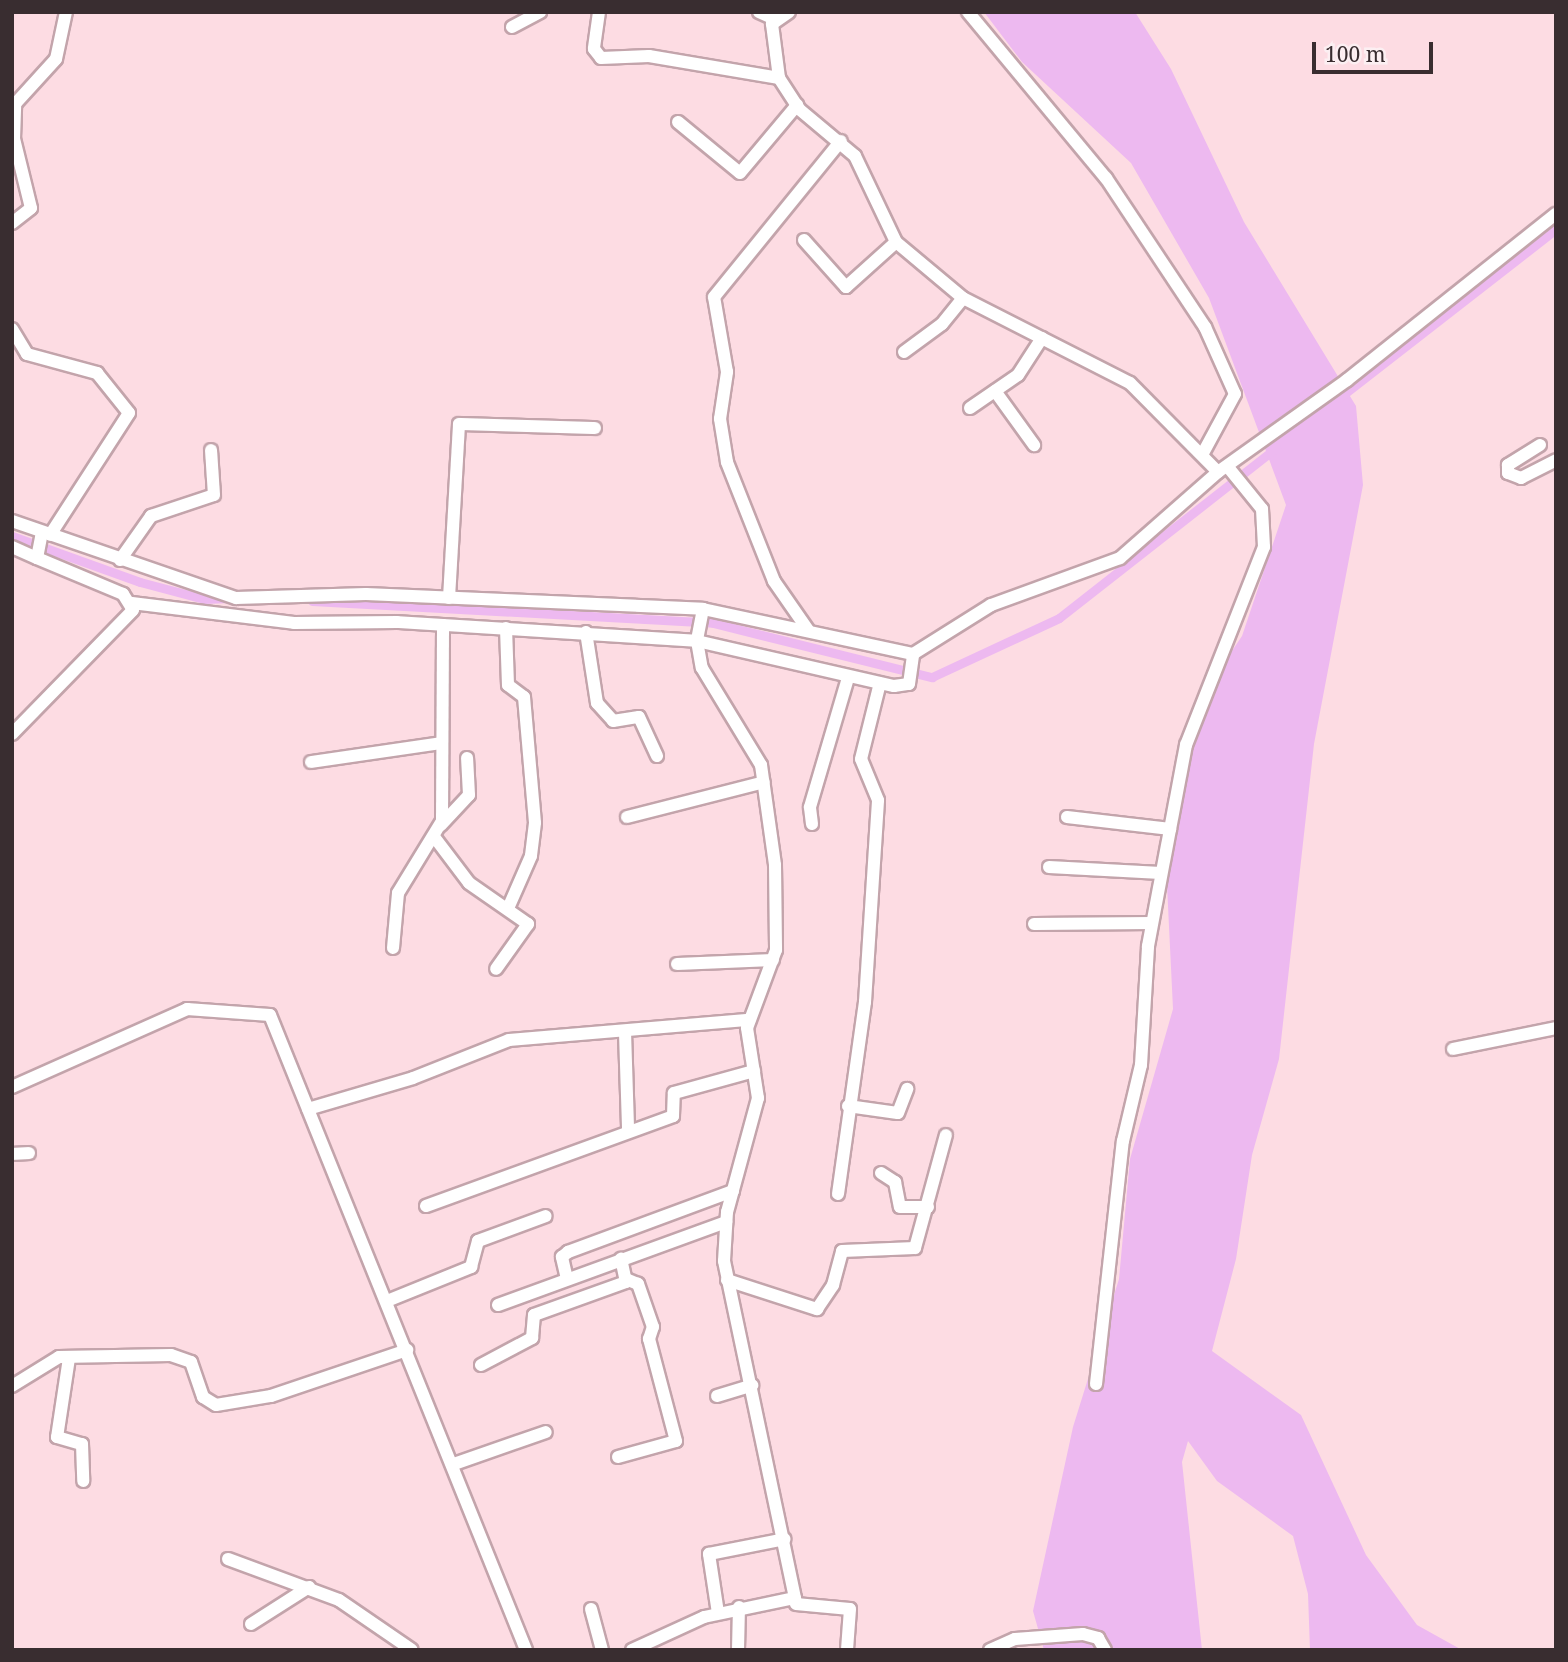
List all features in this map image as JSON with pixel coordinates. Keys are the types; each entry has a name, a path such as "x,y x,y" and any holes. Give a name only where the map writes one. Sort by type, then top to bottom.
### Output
{"street":[{"path":"12,223 31,208 14,139 15,104 56,59 66,12"},
{"path":"512,27 540,12"},
{"path":"598,12 594,49 601,58 649,56 779,78"},
{"path":"759,12 775,19"},
{"path":"775,19 789,12"},
{"path":"968,12 1105,178 1205,327 1236,394 1202,455"},
{"path":"775,19 779,78 797,105 841,141 859,162 869,197 896,243 963,298 1130,383 1202,455 1225,467 1262,509 1264,547 1191,727 1161,873 1152,923 1141,1065 1123,1142 1096,1384"},
{"path":"678,122 740,173 797,105"},
{"path":"808,630 774,581 727,462 720,419 727,372 714,297 841,141"},
{"path":"12,547 40,543 120,560 236,598 298,592 450,598 701,624 808,630 872,650 913,654 991,605 1120,558 1225,467 1347,380 1556,214"},
{"path":"804,240 846,287 896,243"},
{"path":"904,352 942,324 963,298"},
{"path":"12,329 27,354 97,373 129,413 40,543"},
{"path":"970,408 1018,375 1042,338"},
{"path":"995,391 1034,445"},
{"path":"450,598 459,424 595,428"},
{"path":"1540,445 1506,470 1521,478 1556,460"},
{"path":"120,560 151,516 214,495 211,450"},
{"path":"12,522 132,603 294,623 443,625 586,632 701,624 848,678 902,686 912,674 913,654"},
{"path":"12,734 117,633 132,603"},
{"path":"701,624 702,668 747,734 764,782 774,852 773,960 749,1020 758,1098 726,1222 727,1280 785,1539 795,1598 800,1608 850,1609 847,1650"},
{"path":"441,825 443,625"},
{"path":"506,628 508,685 524,697 535,823 531,856 509,906"},
{"path":"586,632 597,703 613,721 642,720 657,756"},
{"path":"812,824 810,807 848,678"},
{"path":"838,1194 848,1106 864,1013 878,800 861,759 880,682"},
{"path":"311,762 442,743"},
{"path":"393,948 398,893 441,825 469,795 467,758"},
{"path":"626,817 764,782"},
{"path":"1068,817 1170,828"},
{"path":"435,838 469,883 509,906 529,929 496,969"},
{"path":"1049,867 1161,873"},
{"path":"1034,924 1152,923"},
{"path":"677,964 773,960"},
{"path":"12,1087 187,1009 262,1011 271,1017 454,1464 526,1650"},
{"path":"308,1109 413,1078 509,1040 749,1020"},
{"path":"1453,1049 1556,1028"},
{"path":"625,1032 628,1130"},
{"path":"426,1206 628,1130 673,1116 676,1092 754,1071"},
{"path":"848,1106 898,1114 907,1089"},
{"path":"727,1280 817,1310 833,1285 842,1251 915,1248 946,1135"},
{"path":"12,1154 29,1153"},
{"path":"881,1173 895,1182 900,1207 928,1207"},
{"path":"567,1279 562,1257 568,1252 733,1191"},
{"path":"387,1301 471,1267 478,1241 547,1216"},
{"path":"498,1305 726,1222"},
{"path":"621,1259 628,1280"},
{"path":"481,1365 532,1338 534,1315 628,1280 638,1284 652,1323 649,1339 676,1438 671,1445 618,1457"},
{"path":"12,1386 56,1358 185,1357 211,1405 271,1396 407,1350"},
{"path":"69,1358 57,1437 82,1444 83,1481"},
{"path":"717,1396 752,1385"},
{"path":"454,1464 545,1432"},
{"path":"718,1613 709,1554 785,1539"},
{"path":"228,1559 309,1587 363,1612 412,1650"},
{"path":"251,1624 309,1587"},
{"path":"632,1650 718,1613 795,1598"},
{"path":"738,1650 739,1607"},
{"path":"591,1609 602,1650"},
{"path":"990,1650 1015,1639 1083,1634 1098,1638 1105,1650"}],"shaded area":[{"path":"984,12 1135,12 1171,69 1244,222 1356,406 1363,485 1314,744 1279,1059 1252,1155 1236,1259 1212,1351 1301,1415 1366,1555 1417,1625 1462,1650 1310,1650 1308,1594 1293,1536 1217,1481 1188,1441 1182,1462 1202,1650 1044,1650 1033,1611 1073,1427 1119,1279 1130,1159 1173,1009 1165,844 1189,715 1242,636 1286,505 1209,298 1131,163 1022,62"}],"waterway":[{"path":"1339,398 1556,229"},
{"path":"312,601 713,623 932,677 1059,618 1276,448"},
{"path":"12,536 140,582 204,599 231,598"}]}
